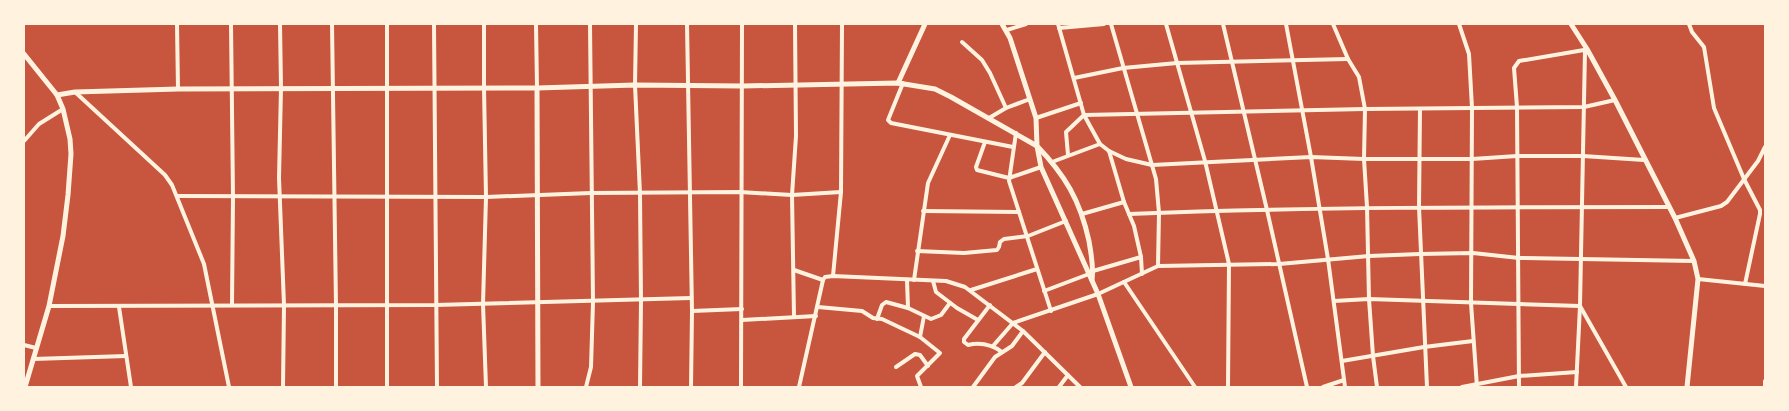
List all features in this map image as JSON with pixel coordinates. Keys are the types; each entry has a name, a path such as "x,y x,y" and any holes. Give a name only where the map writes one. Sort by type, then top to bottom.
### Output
{"street":[{"path":"178,24 178,89"},
{"path":"230,24 232,304"},
{"path":"280,24 280,197 284,305 283,387"},
{"path":"332,24 336,387"},
{"path":"387,24 387,387"},
{"path":"434,24 433,88 437,387"},
{"path":"484,24 486,197 483,304 486,387"},
{"path":"536,24 538,387"},
{"path":"586,387 591,367 593,302 590,24"},
{"path":"636,24 635,85 640,194 640,387"},
{"path":"687,24 692,312 691,387"},
{"path":"741,387 740,192 743,86 742,24"},
{"path":"794,317 792,194 796,136 795,24"},
{"path":"833,276 841,192 842,24"},
{"path":"925,24 900,83 889,122 1013,148"},
{"path":"1002,24 1007,30 1036,118 1036,146 1041,167 1091,272"},
{"path":"1007,30 1026,24"},
{"path":"1104,24 1058,26 1084,115 1100,144 1109,151 1126,159 1152,165 1312,157 1472,159 1517,156 1583,156 1644,160"},
{"path":"1111,24 1156,179 1159,212 1158,266"},
{"path":"1166,24 1205,162 1229,264 1228,387"},
{"path":"1223,24 1256,159 1307,387"},
{"path":"1286,24 1312,157 1345,387"},
{"path":"1333,24 1348,59 1359,77 1365,109 1364,159 1369,256 1369,299 1377,387"},
{"path":"1459,24 1469,54 1472,108 1472,302 1477,385"},
{"path":"1571,24 1615,100 1644,160 1670,207 1694,261 1698,279 1687,387"},
{"path":"1689,24 1692,32 1704,47 1714,108 1744,179 1760,210 1745,284"},
{"path":"962,42 986,66 1006,108"},
{"path":"1576,387 1580,306 1586,50"},
{"path":"1519,387 1517,107 1514,68 1519,61 1586,50"},
{"path":"24,54 56,95 63,108 70,139 70,172 63,236 49,306 25,387"},
{"path":"1074,78 1123,68 1177,63 1348,59"},
{"path":"56,95 75,92 178,89 537,88 687,84 743,86 900,83 935,89 1036,146 1067,181 1082,214 1092,280 1131,387"},
{"path":"75,92 165,175 172,185 202,258 229,387"},
{"path":"989,118 1006,108 1030,99"},
{"path":"1068,156 1066,132 1084,115 1365,109 1584,107 1615,100"},
{"path":"1036,118 1081,103"},
{"path":"24,141 39,124 63,108"},
{"path":"1420,109 1420,254 1427,387"},
{"path":"1016,133 1009,178 1051,311"},
{"path":"914,280 928,183 950,135"},
{"path":"985,142 976,169 1009,178 1041,167"},
{"path":"1052,162 1100,144"},
{"path":"1675,218 1721,206 1731,198 1758,161 1765,147"},
{"path":"1109,151 1124,202 1134,226 1141,257 1142,274"},
{"path":"177,196 486,197 591,193 740,192 792,194 841,192"},
{"path":"1082,214 1124,202"},
{"path":"1129,214 1367,207 1670,207"},
{"path":"1760,210 1765,210"},
{"path":"923,211 1019,212"},
{"path":"917,250 964,253 985,252 999,249 1000,242 1004,239 1028,236 1066,221"},
{"path":"993,346 1013,323 1098,294 1158,266 1279,264 1369,256 1420,254 1473,254 1581,260 1694,261"},
{"path":"1044,291 1091,272 1141,257"},
{"path":"971,290 1037,269"},
{"path":"794,270 823,280 833,276 954,282 971,290 1024,331 1080,387"},
{"path":"1698,279 1765,286"},
{"path":"799,387 823,280"},
{"path":"907,280 908,308"},
{"path":"933,281 936,292 978,320"},
{"path":"1124,282 1195,387"},
{"path":"49,306 119,307 232,304 435,305 641,301 691,298"},
{"path":"1334,301 1369,299 1423,300 1580,306"},
{"path":"877,319 884,303 908,308 931,319 939,316 950,303"},
{"path":"990,305 964,339 964,342 968,345 978,342 993,346 1002,352"},
{"path":"1580,306 1626,387"},
{"path":"119,307 131,387"},
{"path":"818,307 859,311 920,337 940,353 917,378 921,387"},
{"path":"692,312 742,309"},
{"path":"742,320 816,316"},
{"path":"920,337 924,316"},
{"path":"973,387 995,357 1012,346 1024,331"},
{"path":"1342,361 1473,341"},
{"path":"24,345 36,348"},
{"path":"1018,387 1045,352"},
{"path":"896,368 915,354 920,355 928,366"},
{"path":"33,359 126,356"},
{"path":"1462,387 1519,376 1577,372"},
{"path":"1059,387 1068,375"},
{"path":"1324,387 1344,380"},
{"path":"1765,381 1765,387"}]}
